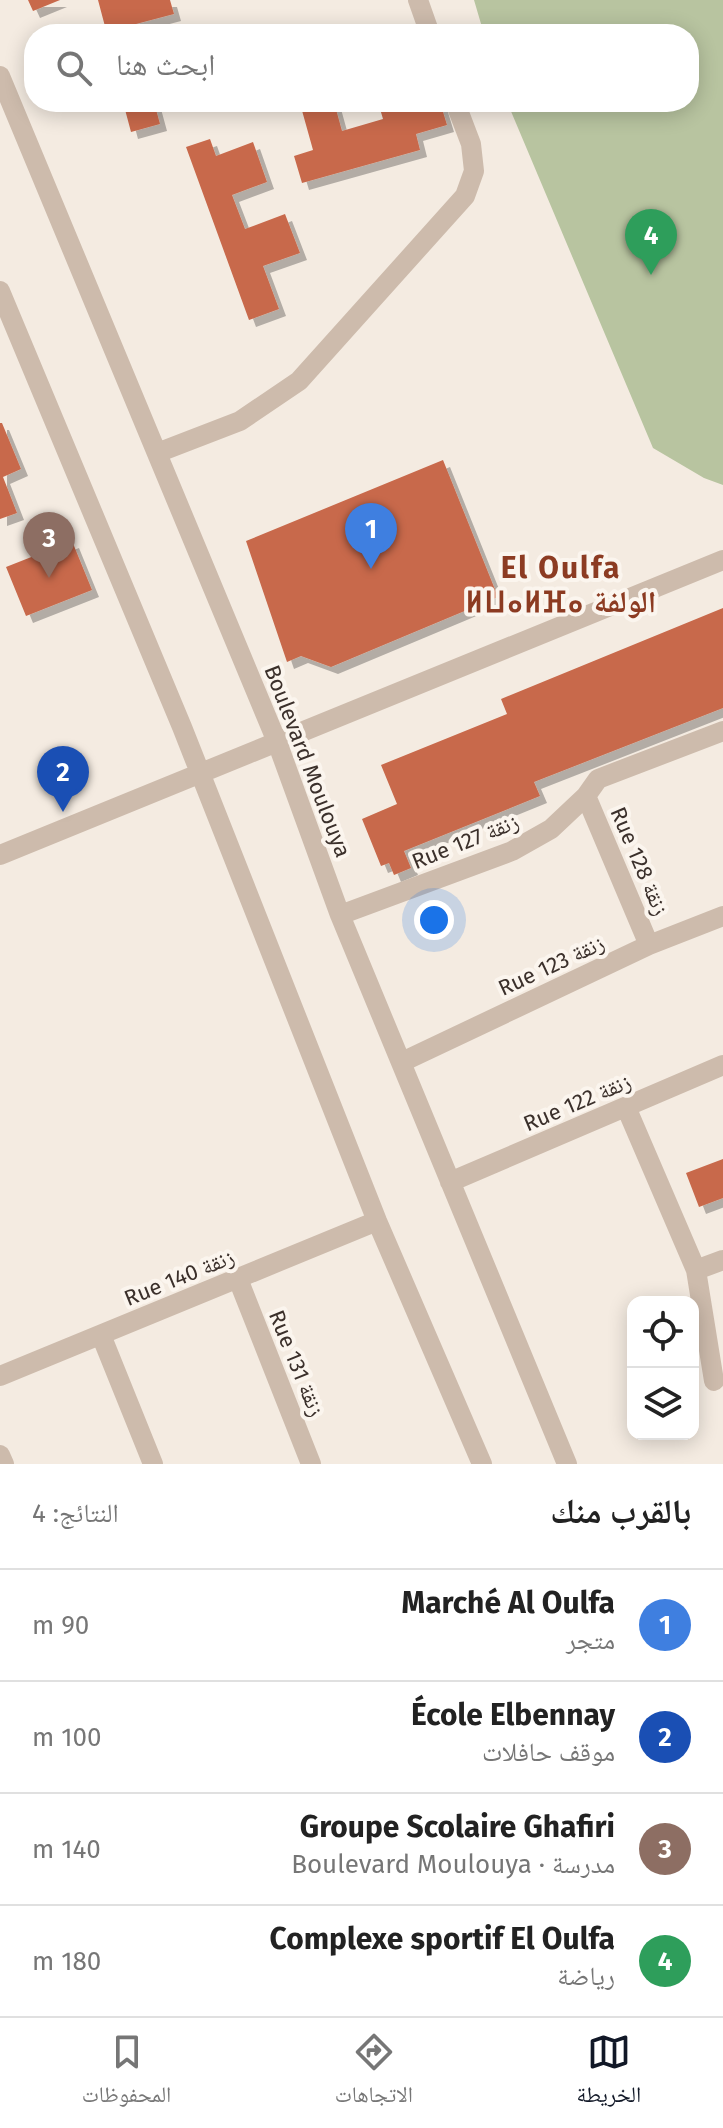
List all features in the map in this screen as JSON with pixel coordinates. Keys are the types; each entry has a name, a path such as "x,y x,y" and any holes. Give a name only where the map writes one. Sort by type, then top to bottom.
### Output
{"street":[{"path":"418,0 426,24"},
{"name":"Boulevard Moulouya","path":"0,76 277,742 340,915 567,1464"},
{"path":"157,453 240,421 299,381 465,196 474,171 471,144 459,112"},
{"path":"0,291 200,773 377,1221 482,1464"},
{"path":"0,855 723,560"},
{"name":"Rue 127 زنقة","path":"340,915 512,851 551,829 586,796 598,779 723,731"},
{"name":"Rue 128 زنقة","path":"586,796 649,945"},
{"name":"Rue 123 زنقة","path":"402,1062 649,945 723,916"},
{"name":"Rue 122 زنقة","path":"450,1182 723,1065"},
{"path":"626,1107 696,1270 714,1381"},
{"name":"Rue 140 زنقة","path":"0,1376 377,1221"},
{"path":"696,1270 723,1260"},
{"name":"Rue 131 زنقة","path":"238,1279 311,1464"},
{"path":"101,1335 153,1464"},
{"path":"0,1455 4,1464"}],"green space":[{"path":"474,0 723,0 723,485 704,478 653,448 511,112 699,112 699,24 481,24"}],"building":[{"path":"28,0 60,0 33,11"},
{"path":"98,0 170,0 174,14 136,24 104,24"},
{"path":"126,112 157,112 160,124 131,132"},
{"path":"302,112 337,112 342,131 383,119 381,112 443,112 447,125 416,134 420,150 302,183 294,156 313,150"},
{"path":"210,139 216,156 253,142 267,182 232,195 245,229 285,214 300,253 263,266 279,309 249,320 186,147"},
{"path":"0,423 21,469 3,477 17,513 0,519"},
{"path":"443,460 498,597 331,667 301,656 287,662 246,541"},
{"path":"72,541 92,590 26,616 6,567"},
{"path":"723,608 723,708 534,782 540,796 404,851 411,868 394,875 389,863 381,866 362,819 397,804 381,765 507,714 501,699"},
{"path":"723,1159 723,1198 699,1207 686,1173"}],"place":[{"name":"Complexe sportif El Oulfa","path":"651,275"},
{"name":"Marché Al Oulfa","path":"371,569"},
{"name":"Groupe Scolaire Ghafiri","path":"49,578"},
{"name":"École Elbennay","path":"63,812"}],"district":[{"name":"El Oulfa ⵍⵡⴰⵍⴼⴰ الولفة","path":"561,585"}]}
